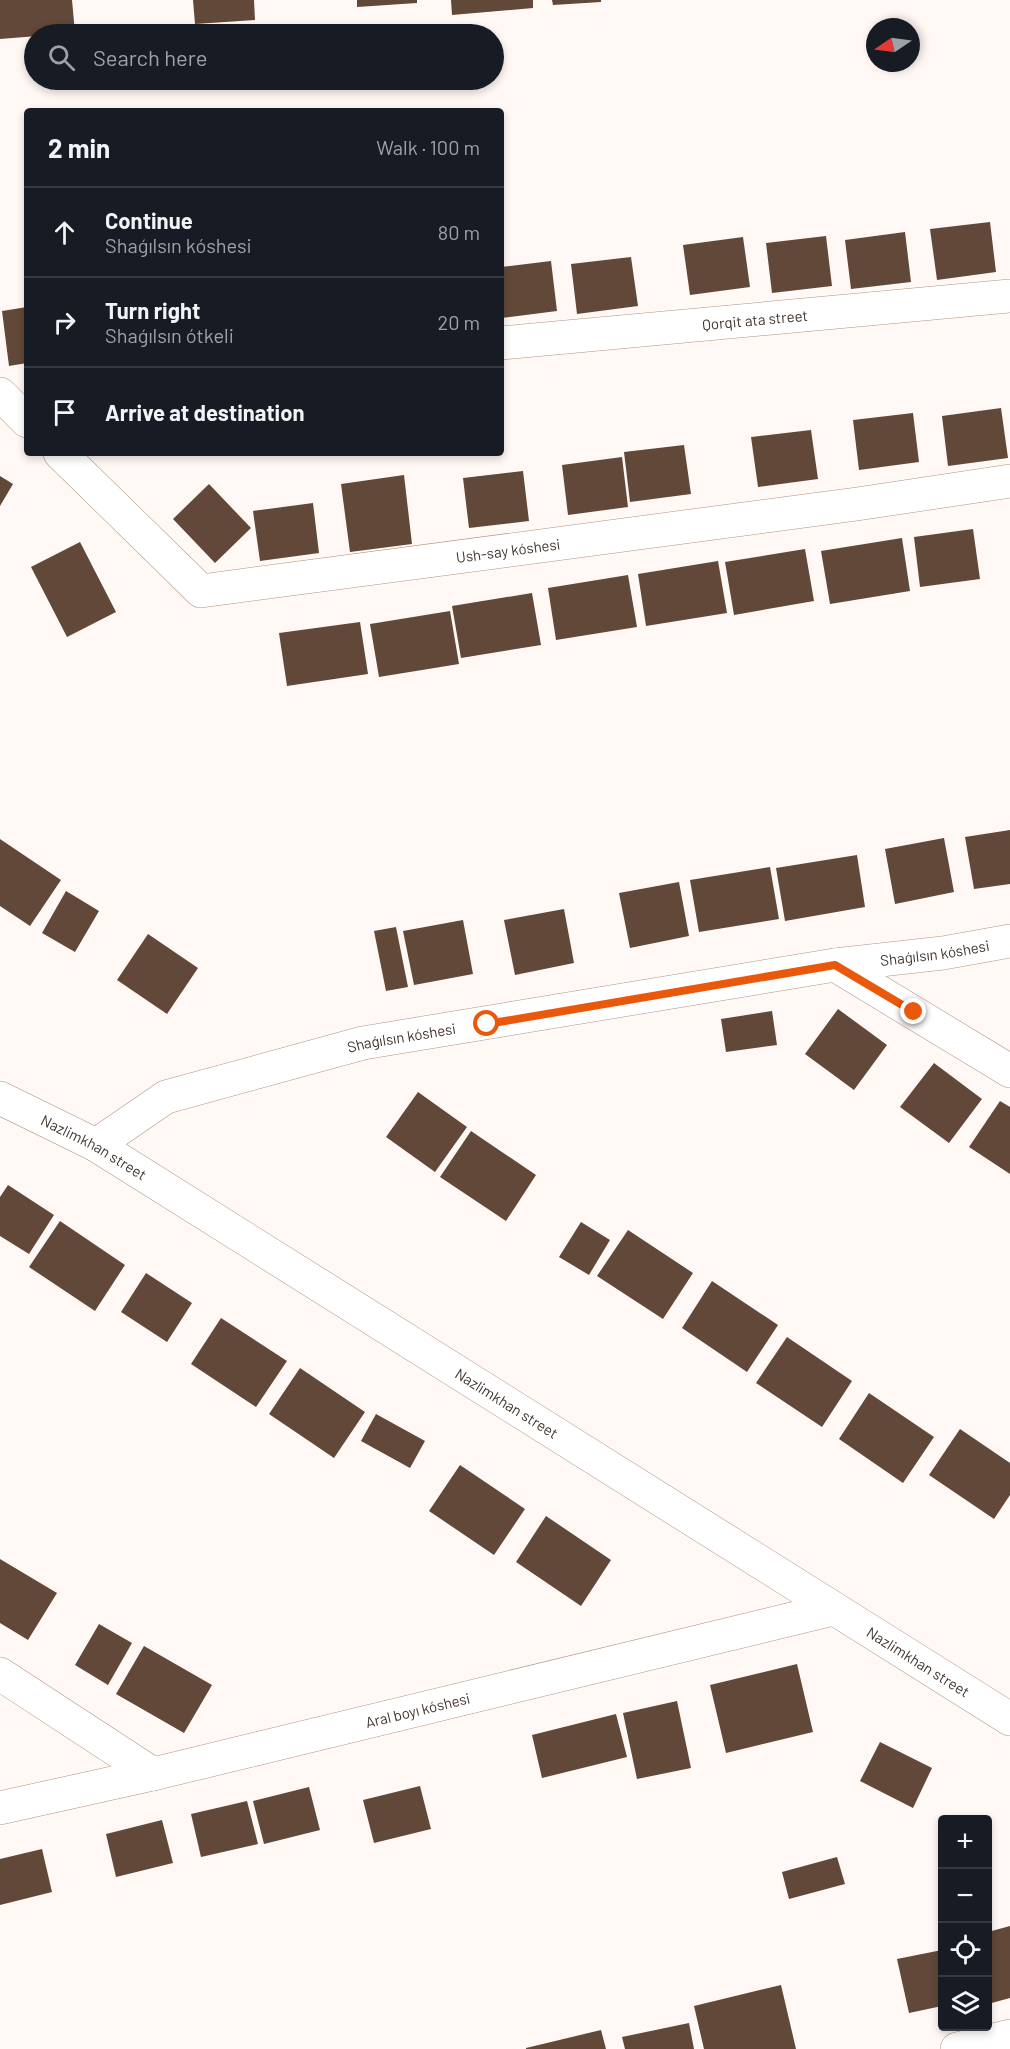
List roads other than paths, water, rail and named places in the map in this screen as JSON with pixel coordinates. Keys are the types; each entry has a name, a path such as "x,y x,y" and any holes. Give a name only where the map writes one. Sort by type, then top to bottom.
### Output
{"street":[{"name":"Qorqit ata street","path":"504,343 1010,296"},
{"path":"0,392 24,388"},
{"path":"0,392 24,418"},
{"name":"Ush-say kóshesi","path":"63,456 201,591 857,504 1010,481"},
{"name":"Shaǵılsın kóshesi","path":"96,1144 166,1097 363,1043 835,965 1010,941"},
{"path":"835,965 1010,1071"},
{"name":"Nazlimkhan street","path":"0,1098 96,1144 1010,1719"},
{"name":"Aral boyı kóshesi","path":"0,1808 153,1774 833,1609"},
{"path":"0,1674 153,1774"},
{"path":"957,2049 1010,2036"}]}
